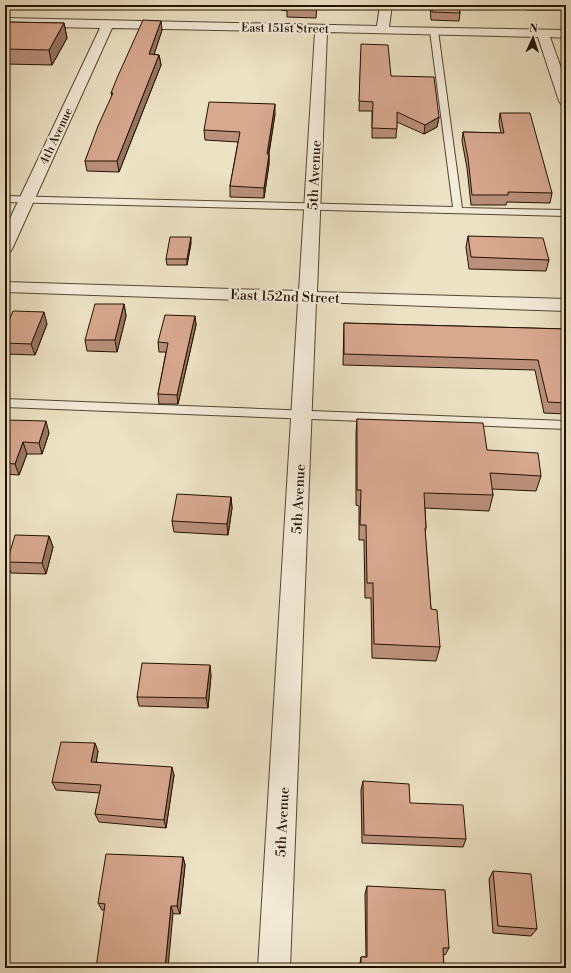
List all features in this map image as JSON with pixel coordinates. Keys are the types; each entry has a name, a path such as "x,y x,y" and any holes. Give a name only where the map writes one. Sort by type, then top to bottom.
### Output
{"street":[{"path":"382,30 386,5"},
{"name":"East 151st Street","path":"5,22 566,34"},
{"name":"4th Avenue","path":"5,247 107,25"},
{"name":"5th Avenue","path":"274,968 321,29"},
{"path":"543,34 566,101"},
{"name":"East 152nd Street","path":"5,287 566,305"}],"lane":[{"path":"434,31 458,210"},
{"path":"5,199 566,213"},
{"path":"5,403 566,425"}],"building":[{"path":"288,5 317,5 317,9 287,9"},
{"path":"432,5 459,5 460,13 432,12"},
{"path":"143,20 161,21 149,54 159,55 117,161 85,161 98,126 113,93 111,93 117,78"},
{"path":"5,22 64,23 49,50 5,49"},
{"path":"361,44 388,45 391,76 434,77 439,117 425,125 397,112 397,129 372,128 373,102 359,101"},
{"path":"209,102 275,104 267,154 269,154 264,188 230,186 240,132 204,130"},
{"path":"500,113 530,113 552,193 508,192 508,195 472,195 468,158 463,132 504,133"},
{"path":"468,236 543,238 549,260 471,257"},
{"path":"170,237 191,237 187,259 166,259"},
{"path":"95,304 124,304 115,340 85,340"},
{"path":"13,311 44,312 31,344 5,343 5,330"},
{"path":"165,315 195,316 177,395 158,394 168,343 158,342"},
{"path":"344,323 566,329 566,360 564,360 566,367 566,403 548,402 538,360 344,354"},
{"path":"357,419 483,423 487,450 538,453 541,476 490,473 493,495 424,493 431,609 437,610 440,647 374,644 373,583 367,583 366,525 360,525 361,490 357,490"},
{"path":"5,420 46,421 39,443 23,442 15,464 5,463"},
{"path":"177,494 231,497 227,524 172,521"},
{"path":"15,535 49,536 42,563 7,562"},
{"path":"142,663 210,665 206,698 137,697"},
{"path":"61,742 95,743 91,762 172,767 164,820 95,814 101,785 52,782"},
{"path":"363,781 409,784 410,803 463,805 466,839 364,835"},
{"path":"106,854 183,857 177,906 171,906 165,968 96,968 105,904 98,903"},
{"path":"493,871 531,874 537,929 498,926"},
{"path":"367,886 445,890 449,948 443,948 444,968 361,968 361,957 367,957"}]}
